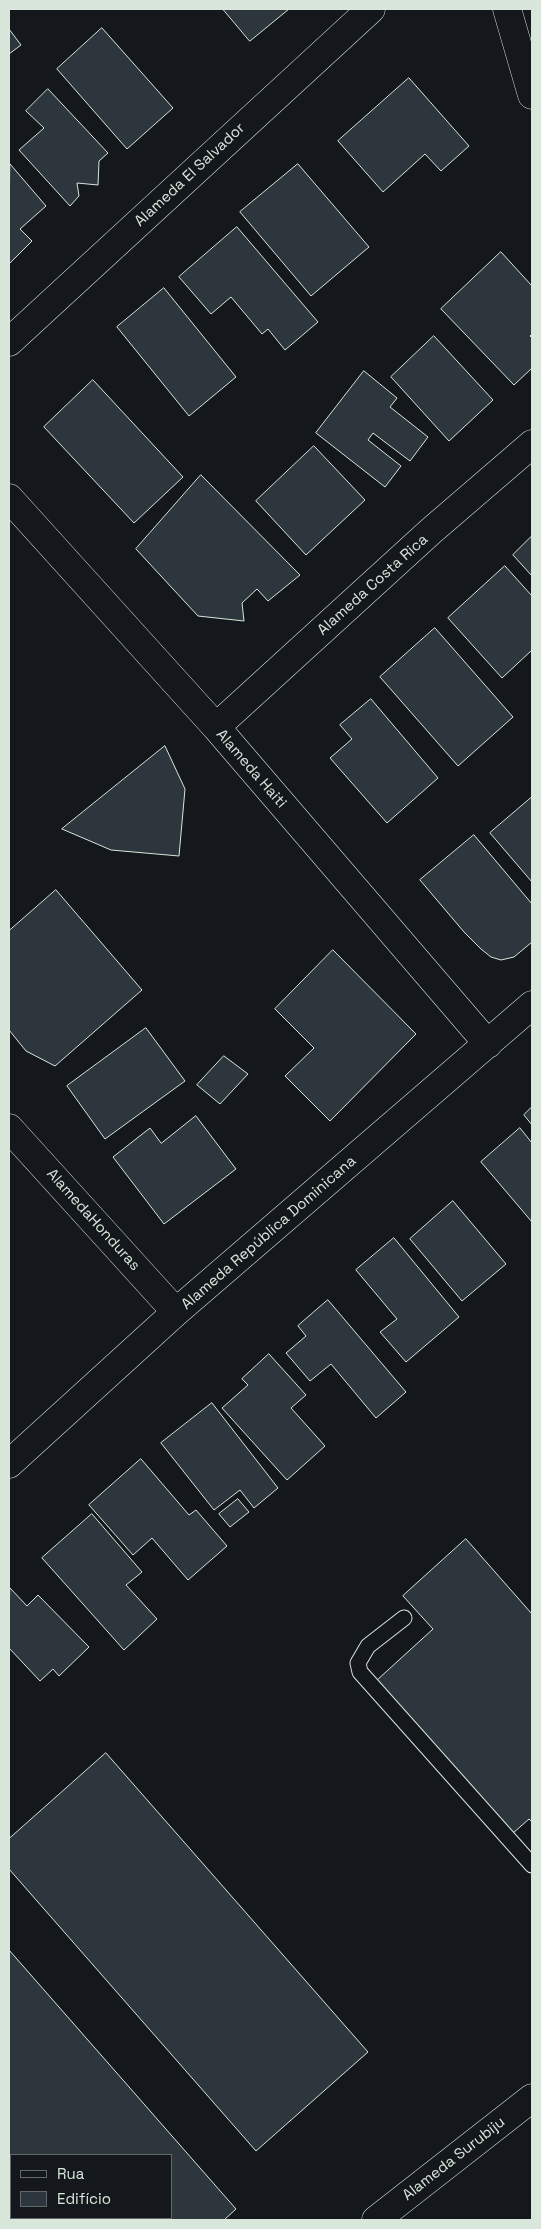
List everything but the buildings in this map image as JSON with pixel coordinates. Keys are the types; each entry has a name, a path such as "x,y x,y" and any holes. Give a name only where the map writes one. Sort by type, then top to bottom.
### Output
{"street":[{"name":"Alameda El Salvador","path":"9,342 371,9"},
{"path":"507,9 532,95"},
{"name":"Alameda Costa Rica","path":"216,728 431,531 532,444"},
{"name":"Alameda Haiti","path":"9,498 216,728 488,1044"},
{"name":"Alameda República Dominicana","path":"9,1464 176,1312 532,1005"},
{"name":"AlamedaHonduras","path":"9,1128 176,1312"},
{"name":"Alameda Surubiju","path":"376,2220 532,2098"}],"lane":[{"path":"404,1618 368,1646 358,1663 360,1672 532,1865"}]}
